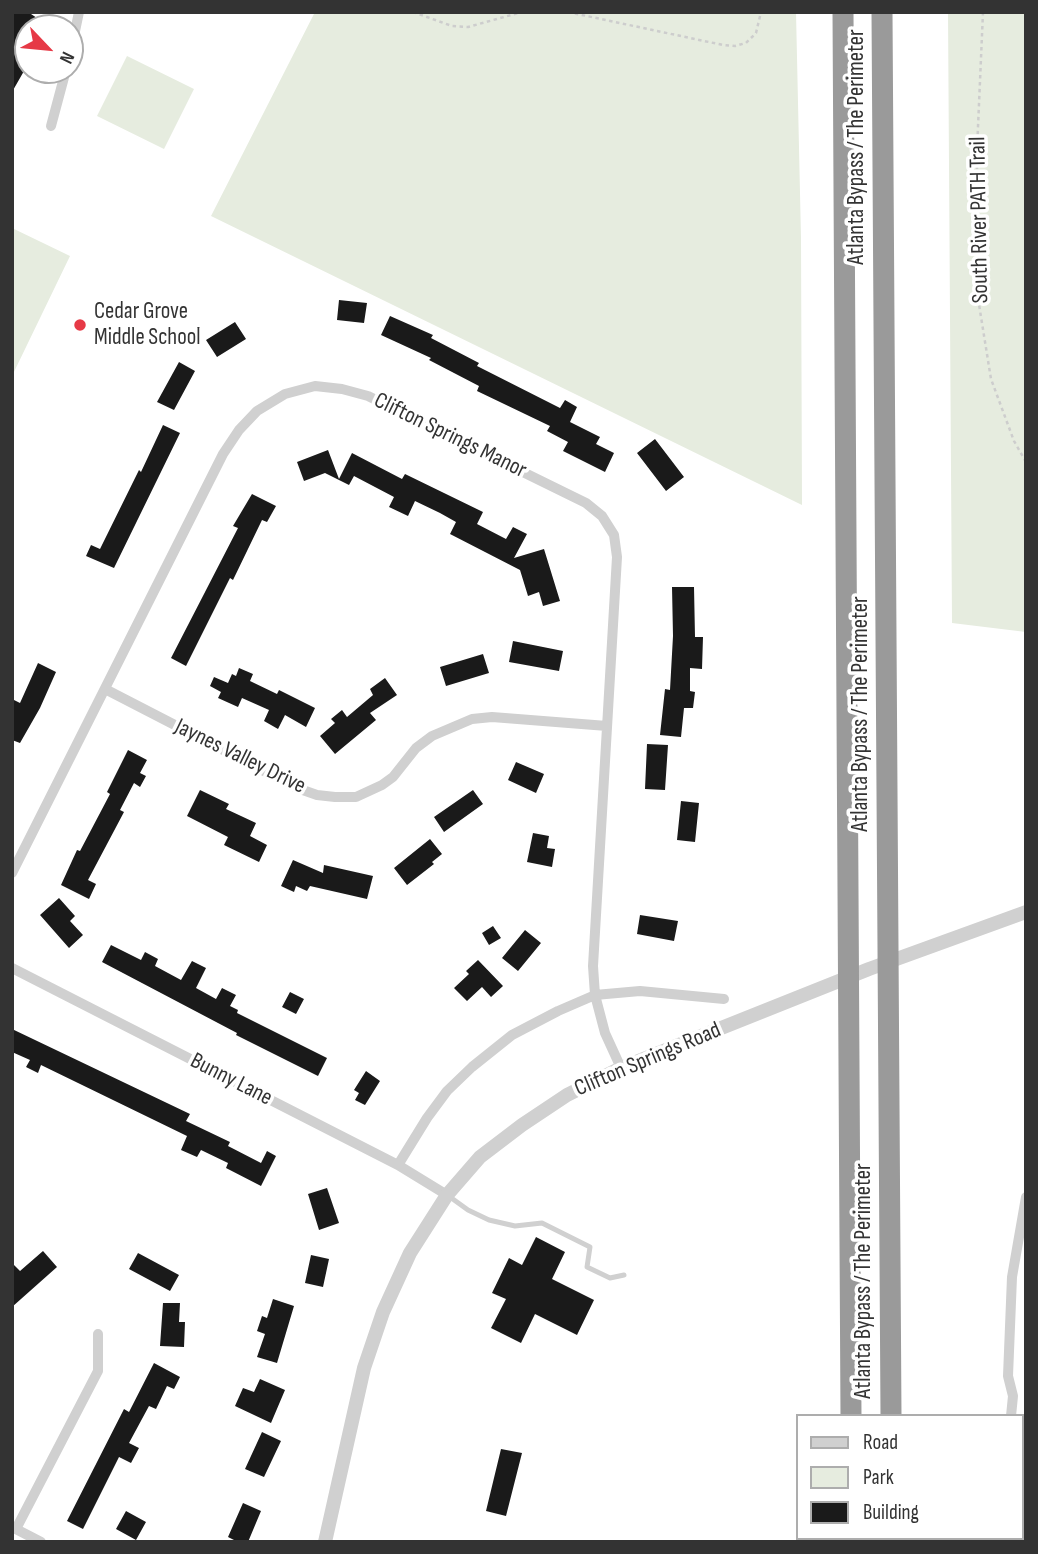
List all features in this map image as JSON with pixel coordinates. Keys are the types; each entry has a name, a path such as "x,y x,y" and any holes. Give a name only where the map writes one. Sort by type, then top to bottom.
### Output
{"highway":[{"name":"Atlanta Bypass / The Perimeter","path":"843,12 851,1414"},
{"name":"Atlanta Bypass / The Perimeter","path":"882,12 891,1414"}],"street":[{"path":"51,126 62,84"},
{"name":"Clifton Springs Manor","path":"12,873 223,454 239,430 257,411 285,394 315,386 342,388 368,396 586,503 602,516 614,535 617,557 593,966 595,995 605,1032 621,1068"},
{"name":"Jaynes Valley Drive","path":"105,689 297,788 317,795 335,797 356,797 382,785 393,777 416,748 432,736 472,719 607,726"},
{"name":"Clifton Springs Road","path":"325,1542 364,1368 383,1312 411,1253 447,1195 480,1157 567,1095 621,1068 1026,912"},
{"name":"Bunny Lane","path":"12,968 398,1165 447,1195"},
{"path":"398,1165 426,1118 447,1091 512,1035 558,1011 595,995 640,991 724,999"},
{"path":"1012,1414 1013,1396 1008,1376 1012,1277 1025,1204"},
{"path":"41,1542 14,1528 98,1371 98,1334"},
{"path":"1013,1396 1026,1398"}],"lane":[{"path":"447,1195 468,1210 489,1220 515,1226 541,1223 590,1247 587,1267 610,1278 624,1275"}],"path":[{"path":"413,12 452,26 468,27 522,12"},
{"path":"568,12 736,46 746,43 756,33 761,12"},
{"name":"South River PATH Trail","path":"983,12 977,150 977,292 991,379 1014,441 1026,462"}],"green space":[{"path":"315,12 796,12 801,238 802,505 211,216"},
{"path":"948,12 1026,12 1026,632 952,623"},
{"path":"127,56 194,89 164,149 97,116"},
{"path":"12,228 70,256 12,376"}],"building":[{"path":"12,12 28,12 31,14 14,14 14,84 17,84 12,92"},
{"path":"339,300 367,303 364,323 337,320"},
{"path":"390,316 433,335 431,338 479,363 477,366 560,408 565,400 577,407 570,422 600,437 596,444 614,453 605,472 563,451 568,442 547,431 550,426 477,391 479,386 429,360 431,358 381,335"},
{"path":"235,322 246,339 217,357 206,340"},
{"path":"179,362 195,371 174,410 157,402"},
{"path":"163,425 180,433 114,568 86,556 91,545 100,549"},
{"path":"655,439 684,477 666,491 637,453"},
{"path":"328,450 339,479 352,453 402,479 405,474 483,512 477,524 506,539 513,527 527,534 514,558 544,549 560,601 543,606 539,592 528,596 520,570 450,534 456,522 415,501 408,516 389,507 394,497 354,476 349,485 325,473 304,481 297,462"},
{"path":"252,494 276,506 267,522 262,520 186,666 171,658 238,528 233,526"},
{"path":"672,587 694,587 695,637 703,637 702,669 690,668 690,691 695,692 693,708 684,708 681,737 660,735 665,689 670,690"},
{"path":"513,641 563,651 559,671 509,662"},
{"path":"483,654 489,673 446,686 440,667"},
{"path":"38,663 56,672 20,743 12,740 12,699 20,703"},
{"path":"239,668 253,674 250,681 277,694 279,690 315,708 306,727 285,715 278,729 264,721 269,710 242,698 238,707 218,698 221,692 210,686 214,677 228,683 232,674 236,676"},
{"path":"385,678 397,695 370,713 376,720 335,754 320,736 335,723 331,719 342,710 347,717 373,695 370,689"},
{"path":"647,744 668,745 665,790 645,789"},
{"path":"128,750 147,760 140,773 146,776 140,787 134,783 120,810 124,812 88,880 96,884 89,899 61,885 77,850 80,851 110,794 107,792"},
{"path":"516,762 544,774 536,793 508,780"},
{"path":"200,790 229,804 226,809 256,823 250,836 267,845 259,862 224,845 228,837 187,816"},
{"path":"473,790 483,804 444,832 434,817"},
{"path":"681,801 699,803 695,842 677,840"},
{"path":"533,833 549,836 547,848 555,849 552,867 527,862"},
{"path":"430,839 442,854 432,862 434,864 407,885 394,868"},
{"path":"293,860 323,873 324,865 373,876 367,899 310,886 307,891 296,886 294,892 281,886"},
{"path":"59,898 75,916 70,921 83,935 69,948 40,915"},
{"path":"640,915 678,921 674,941 637,934"},
{"path":"493,926 501,938 489,945 482,933"},
{"path":"525,930 541,943 518,971 502,958"},
{"path":"111,945 141,960 145,952 158,959 155,966 181,980 192,961 206,968 196,988 216,999 222,988 236,995 230,1006 238,1010 237,1013 327,1058 318,1076 102,962"},
{"path":"478,960 503,986 491,997 482,987 467,1001 454,988 469,974 466,971"},
{"path":"290,992 304,999 296,1014 282,1007"},
{"path":"12,1029 190,1114 186,1121 230,1142 228,1146 261,1163 267,1151 276,1156 261,1186 226,1168 228,1163 201,1150 197,1157 181,1150 187,1136 41,1065 38,1073 26,1067 30,1060 12,1052"},
{"path":"366,1071 380,1081 365,1105 355,1100 359,1093 354,1090"},
{"path":"327,1188 339,1223 319,1230 308,1194"},
{"path":"536,1237 565,1252 552,1279 594,1300 577,1335 535,1314 521,1343 491,1328 506,1299 492,1293 509,1258 522,1265"},
{"path":"43,1251 57,1267 12,1307 12,1263 20,1271"},
{"path":"138,1253 179,1275 170,1291 129,1269"},
{"path":"311,1255 329,1259 323,1287 305,1283"},
{"path":"273,1299 294,1306 277,1363 257,1357 265,1334 257,1331 262,1316 267,1318"},
{"path":"163,1303 180,1303 179,1322 185,1322 184,1347 160,1346"},
{"path":"154,1363 180,1377 174,1389 167,1386 156,1409 149,1406 129,1443 139,1448 131,1463 119,1457 83,1529 67,1521 124,1409 129,1412"},
{"path":"260,1379 285,1390 271,1423 235,1406 243,1388 254,1392"},
{"path":"262,1432 281,1441 264,1477 245,1469"},
{"path":"501,1449 522,1453 506,1516 486,1511"},
{"path":"243,1503 261,1511 248,1542 238,1542 228,1537"},
{"path":"126,1511 146,1522 136,1540 116,1529"}],"place":[{"name":"Cedar Grove Middle School","path":"80,325"}]}
